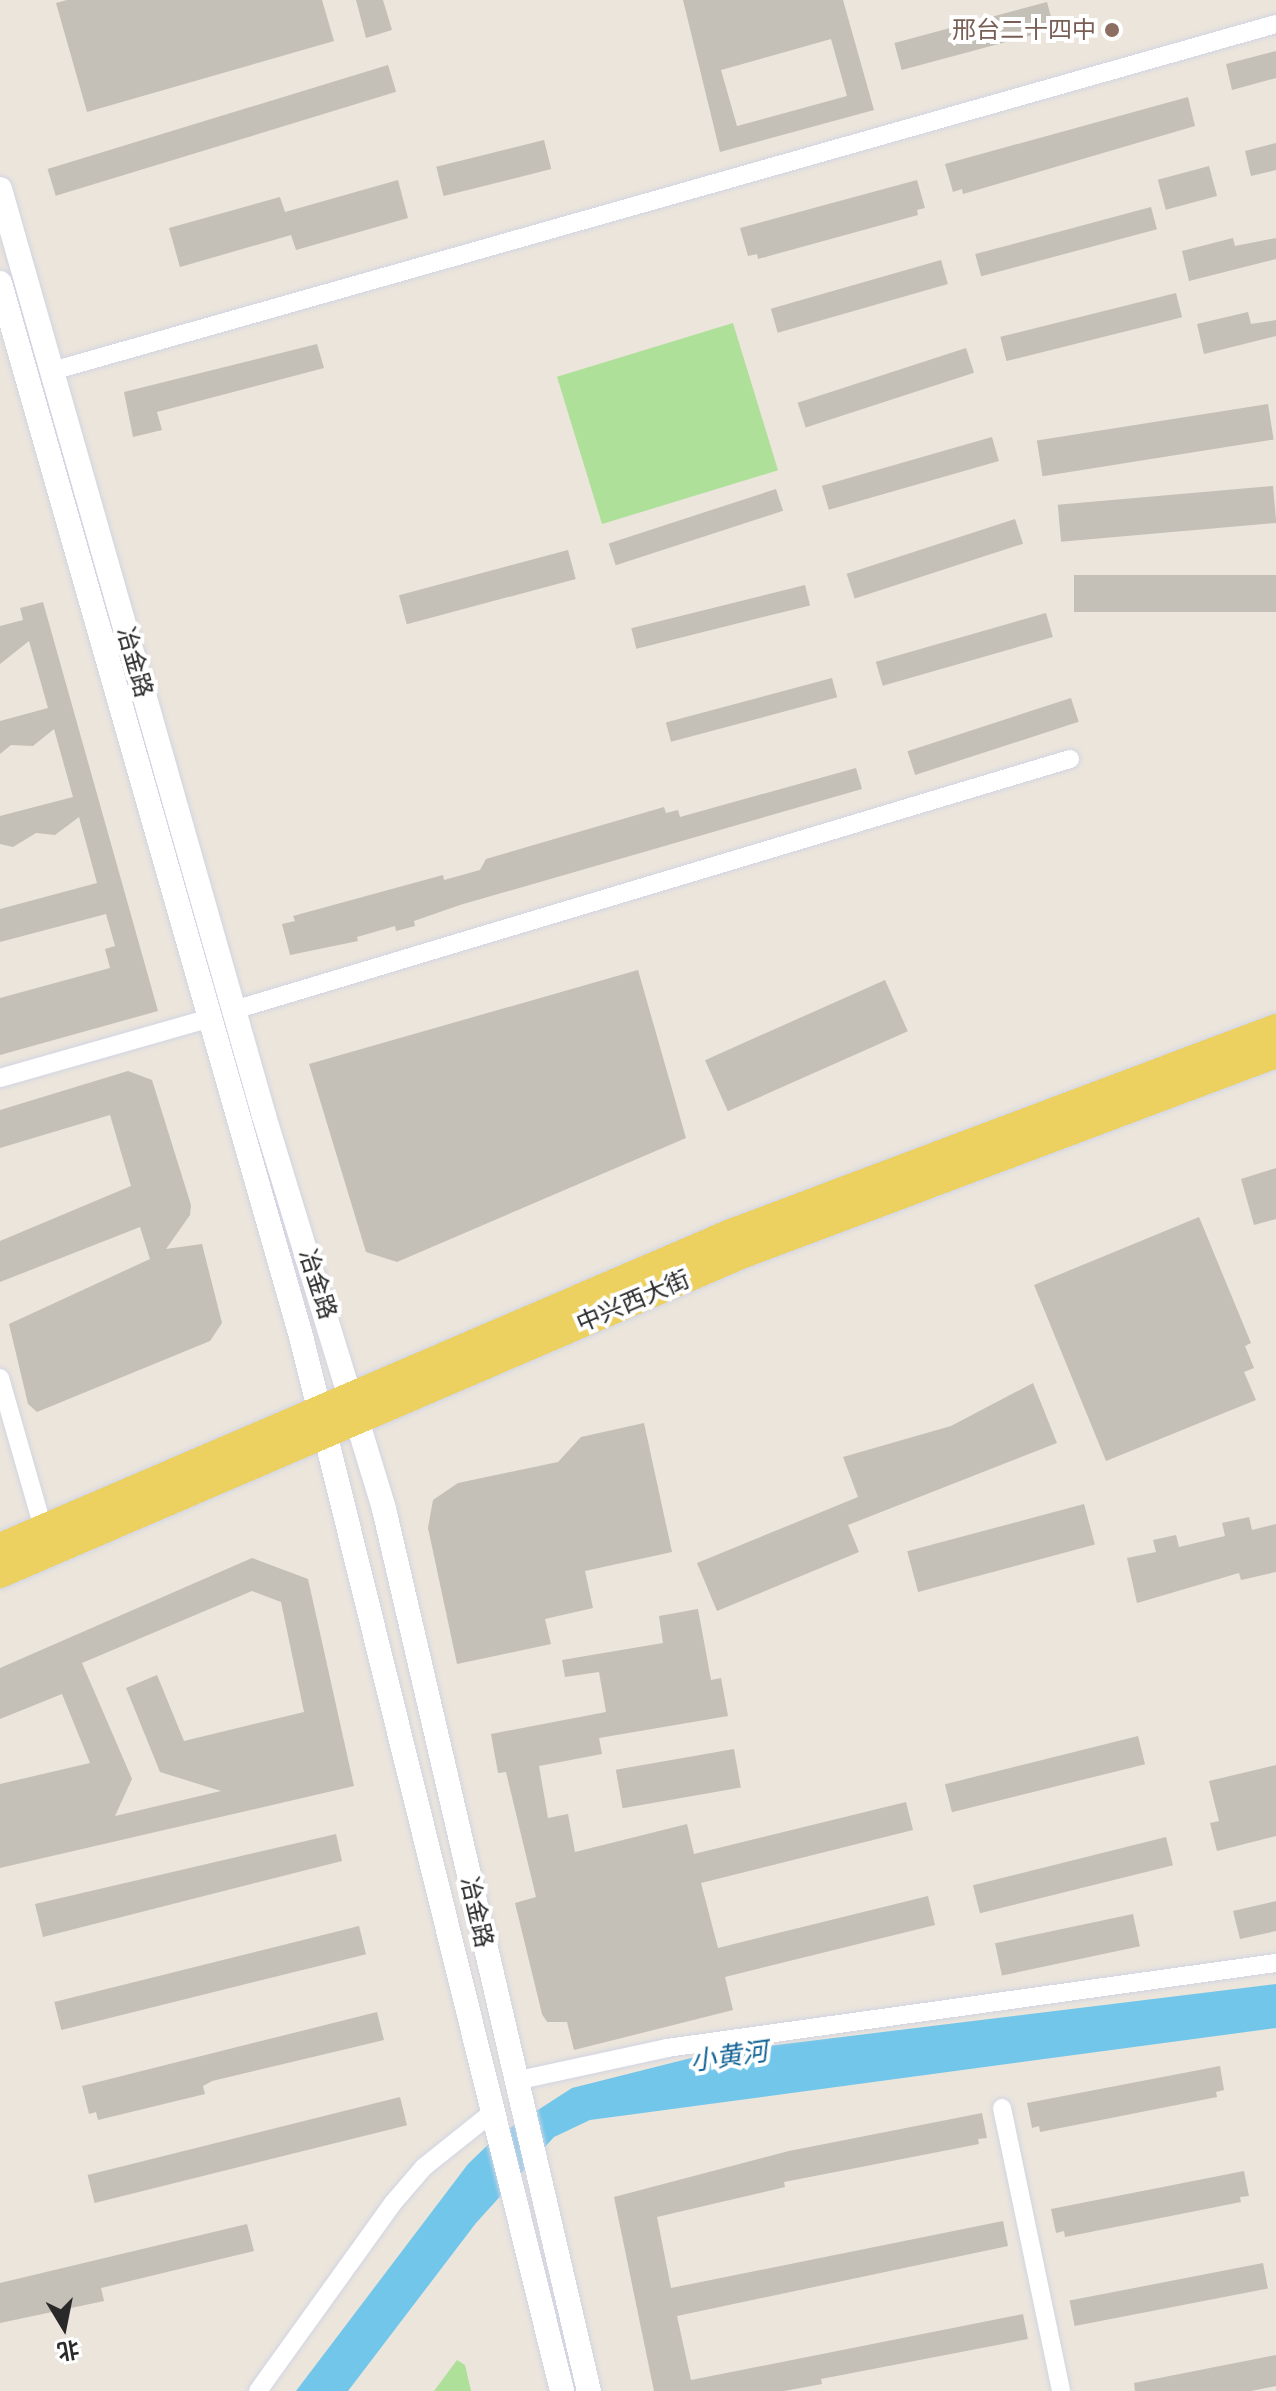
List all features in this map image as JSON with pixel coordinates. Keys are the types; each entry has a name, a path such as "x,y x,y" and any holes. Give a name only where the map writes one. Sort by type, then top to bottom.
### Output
{"main road":[{"name":"中兴西大街","path":"0,1574 323,1421 826,1194 1276,1028"},
{"name":"中兴西大街","path":"355,1407 849,1212 1276,1054"},
{"name":"中兴西大街","path":"0,1547 323,1421"}],"street":[{"path":"52,371 1276,24"},
{"name":"冶金路","path":"0,189 234,1010 384,1509 589,2391"},
{"name":"冶金路","path":"0,283 323,1421 562,2391"},
{"path":"234,1010 1070,759"},
{"path":"0,1078 210,1018"},
{"path":"0,1378 43,1528"},
{"path":"515,2081 667,2048 1276,1963"},
{"path":"1002,2108 1061,2391"},
{"path":"258,2391 393,2203 424,2167 496,2121"}],"green space":[{"path":"733,323 778,470 602,524 557,377"},
{"path":"457,2360 465,2365 471,2391 434,2391"}],"water":[{"name":"小黄河","path":"1276,1984 1276,2028 590,2120 554,2137 476,2223 348,2391 296,2391 468,2164 496,2137 572,2088 711,2053"}],"building":[{"path":"67,0 322,0 334,41 87,112 56,3"},
{"path":"356,0 383,0 392,30 366,38"},
{"path":"683,0 843,0 874,110 720,152","holes":["831,39 847,96 737,126 721,70"]},
{"path":"1047,2 1054,29 902,70 894,43"},
{"path":"1276,51 1276,78 1232,90 1226,64"},
{"path":"388,65 396,92 56,196 48,169"},
{"path":"1188,97 1195,126 963,194 962,189 953,192 945,164"},
{"path":"544,140 551,169 444,196 436,167"},
{"path":"1276,143 1276,170 1251,176 1245,151"},
{"path":"1209,166 1217,196 1166,210 1158,180"},
{"path":"398,180 408,218 296,250 291,235 180,267 169,228 280,197 285,212"},
{"path":"917,180 925,208 917,210 918,215 758,259 757,254 748,256 740,228"},
{"path":"1151,207 1157,229 981,276 975,254"},
{"path":"1233,238 1235,246 1276,238 1276,259 1189,281 1182,251"},
{"path":"941,260 948,284 778,333 771,309"},
{"path":"1176,293 1182,317 1006,361 1000,337"},
{"path":"1248,312 1251,324 1276,320 1276,336 1204,354 1197,324"},
{"path":"317,344 324,368 157,412 162,430 133,437 124,392"},
{"path":"966,348 974,373 806,427 798,403"},
{"path":"1268,404 1274,440 1043,476 1037,441"},
{"path":"992,437 999,461 829,510 822,486"},
{"path":"1273,486 1276,523 1061,542 1058,505"},
{"path":"776,489 783,511 616,565 609,543"},
{"path":"1015,519 1023,544 855,598 847,574"},
{"path":"568,550 576,579 407,624 399,595"},
{"path":"1074,575 1276,575 1276,612 1074,612"},
{"path":"805,585 810,605 636,649 631,628"},
{"path":"43,602 158,1011 0,1055 0,998 110,968 105,949 115,946 106,914 0,942 0,909 97,883 79,817 55,835 36,833 13,847 0,844 0,816 73,797 54,729 33,746 11,745 0,754 0,721 48,708 29,641 0,664 0,626 23,620 20,608"},
{"path":"1046,613 1053,637 883,686 876,662"},
{"path":"832,678 837,697 671,742 666,723"},
{"path":"1071,698 1079,722 915,775 907,751"},
{"path":"856,768 862,789 460,905 414,921 415,926 396,931 395,926 357,937 358,941 290,955 282,924 295,921 293,916 443,875 444,880 480,870 486,859 664,807 666,813 678,810 680,817"},
{"path":"638,970 686,1138 397,1262 366,1252 309,1064"},
{"path":"885,980 908,1031 728,1111 705,1060"},
{"path":"128,1071 152,1080 191,1205 190,1215 166,1249 202,1244 222,1323 210,1341 37,1412 28,1404 9,1324 150,1259 140,1227 0,1282 0,1241 131,1186 110,1115 0,1148 0,1110"},
{"path":"1276,1168 1276,1219 1254,1225 1241,1179"},
{"path":"1199,1217 1251,1343 1245,1346 1254,1368 1244,1372 1256,1400 1106,1461 1034,1285"},
{"path":"1033,1383 1057,1443 848,1525 859,1552 717,1611 697,1563 858,1497 843,1457 951,1426"},
{"path":"644,1423 672,1552 585,1571 593,1608 545,1619 551,1644 457,1664 428,1528 433,1500 458,1483 558,1462 581,1437"},
{"path":"1084,1504 1095,1545 918,1592 907,1551"},
{"path":"1249,1517 1252,1530 1276,1524 1276,1572 1241,1580 1239,1573 1137,1603 1127,1558 1156,1552 1153,1540 1176,1535 1179,1547 1225,1536 1222,1523"},
{"path":"252,1558 308,1579 354,1786 0,1868 0,1784 90,1763 62,1694 0,1719 0,1668","holes":["252,1591 281,1602 304,1712 184,1741 157,1675 126,1688 160,1772 221,1791 115,1816 132,1779 82,1663"]},
{"path":"698,1609 711,1680 721,1678 728,1716 599,1738 602,1754 539,1766 548,1818 568,1814 575,1852 687,1824 694,1854 906,1802 913,1830 701,1883 718,1948 928,1896 935,1925 725,1977 733,2010 574,2050 567,2022 547,2022 542,2014 515,1903 536,1897 506,1772 498,1773 491,1734 606,1712 599,1672 565,1677 562,1660 663,1643 659,1616"},
{"path":"1138,1736 1145,1764 952,1812 945,1784"},
{"path":"734,1749 741,1787 623,1808 616,1770"},
{"path":"1276,1765 1276,1836 1217,1851 1210,1823 1219,1821 1209,1781"},
{"path":"336,1834 342,1861 43,1937 35,1904"},
{"path":"1166,1837 1173,1865 980,1913 973,1885"},
{"path":"1276,1901 1276,1931 1240,1939 1233,1911"},
{"path":"1133,1914 1140,1946 1002,1976 995,1943"},
{"path":"359,1926 366,1954 61,2030 54,2002"},
{"path":"377,2012 384,2040 212,2081 203,2086 205,2094 98,2120 96,2112 89,2114 82,2086"},
{"path":"1220,2066 1224,2090 1216,2092 1217,2097 1040,2132 1039,2126 1032,2128 1027,2103"},
{"path":"400,2097 407,2125 95,2203 88,2175"},
{"path":"982,2113 987,2138 978,2139 979,2144 784,2182 785,2187 657,2217 671,2288 1003,2221 1008,2246 677,2316 691,2380 1023,2314 1028,2339 821,2379 822,2384 784,2391 654,2391 614,2197 789,2151"},
{"path":"1244,2171 1249,2196 1240,2197 1241,2202 1065,2237 1064,2231 1056,2233 1051,2209"},
{"path":"247,2224 254,2251 101,2288 104,2301 0,2323 0,2283"},
{"path":"1263,2263 1268,2289 1075,2326 1070,2301"},
{"path":"1276,2355 1276,2386 1251,2391 1135,2391 1134,2383"}],"place":[{"name":"邢台二十四中","path":"1112,30"}]}
